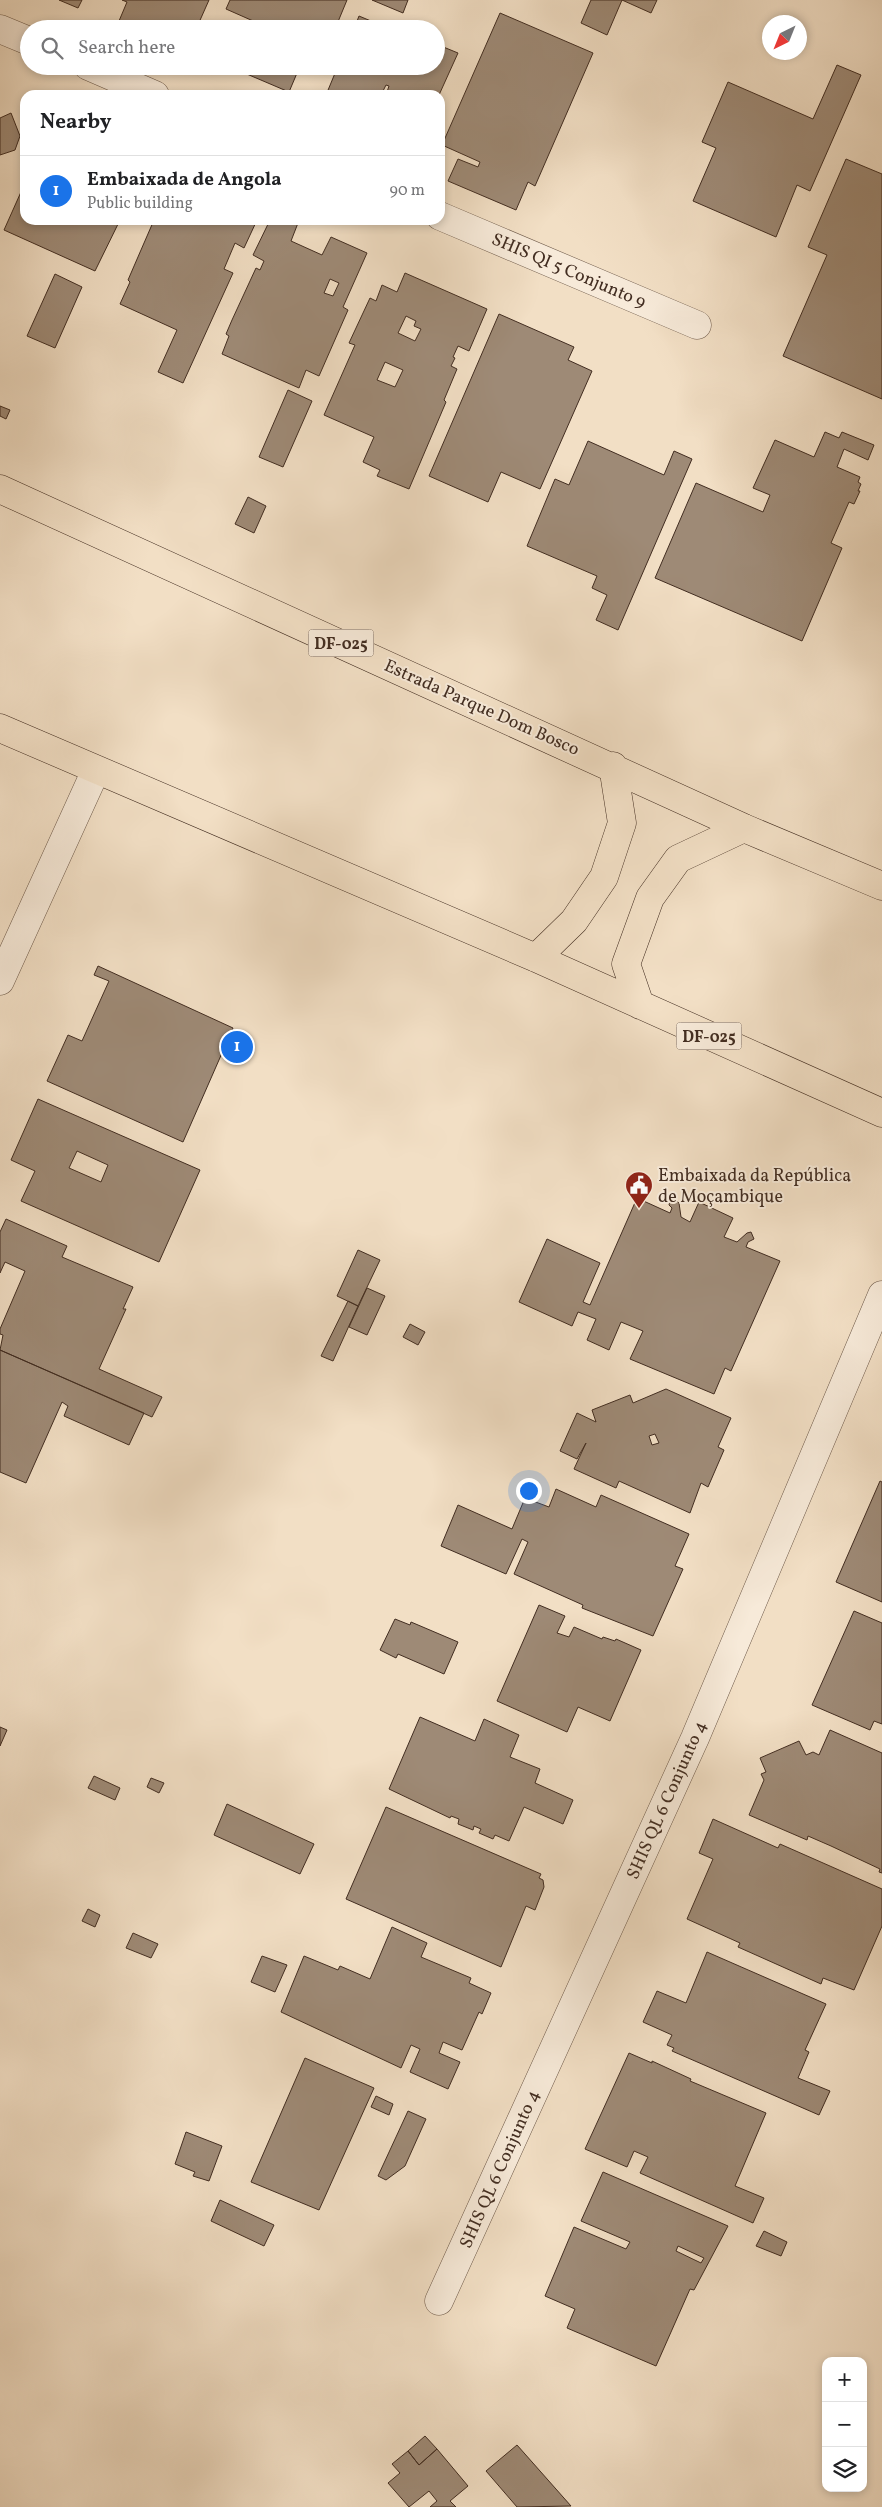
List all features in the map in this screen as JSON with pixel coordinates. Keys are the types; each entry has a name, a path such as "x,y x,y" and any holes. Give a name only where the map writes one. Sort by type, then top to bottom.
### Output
{"main road":[{"name":"Estrada Parque Dom Bosco","path":"0,489 613,766 744,828 882,886"},
{"name":"DF-025","path":"0,728 536,958 882,1113"},
{"path":"536,958 574,921 604,877 622,823 613,766"},
{"path":"640,1005 626,964 650,898 678,859 744,828"}],"street":[{"path":"0,29 20,37"},
{"path":"109,75 143,90"},
{"name":"SHIS QI 5 Conjunto 9","path":"445,218 698,325"},
{"path":"0,981 96,770"},
{"name":"SHIS QL 6 Conjunto 4","path":"439,2301 695,1738 882,1294"}],"building":[{"path":"59,0 82,0 78,8"},
{"path":"122,0 209,0 200,20 119,20 127,2"},
{"path":"230,0 347,0 339,20 251,20 226,9"},
{"path":"372,0 408,0 403,13"},
{"path":"591,0 622,0 607,35 581,23"},
{"path":"622,0 657,0 651,13"},
{"path":"500,13 593,53 535,186 528,182 516,210 448,181 458,159 478,167 480,162 445,146 445,138"},
{"path":"359,16 369,20 357,20"},
{"path":"445,48 458,53 441,90 388,90 389,86 386,85 384,90 328,90 334,75 445,75"},
{"path":"837,65 861,75 810,191 797,185 776,237 693,201 716,148 702,142 728,82 813,119"},
{"path":"249,75 296,75 290,90 284,90"},
{"path":"11,113 20,136 15,150 0,155 0,118"},
{"path":"846,159 882,174 882,399 783,356 827,255 808,247"},
{"path":"20,194 20,225 118,225 95,271 4,230"},
{"path":"152,225 255,225 244,248 235,243 224,269 233,273 183,383 158,372 177,330 120,304 130,282 128,280"},
{"path":"268,225 297,225 291,241 322,255 331,237 367,253 343,307 348,310 319,376 306,370 299,388 222,354 229,336 226,334 232,320 256,268 260,270 264,261 253,255","holes":["330,279 339,283 333,296 324,293"]},
{"path":"405,273 487,309 469,351 458,346 453,357 455,358 451,366 457,369 444,400 446,402 409,489 377,476 380,470 363,462 374,437 324,415 355,345 349,343 370,298 376,301 382,285 397,292","holes":["406,316 416,321 414,326 421,329 415,341 398,333","385,362 403,370 395,387 377,380"]},
{"path":"55,274 82,287 55,348 27,336"},
{"path":"499,314 574,347 568,360 592,371 540,489 501,472 488,502 429,476"},
{"path":"288,390 312,401 283,467 259,457"},
{"path":"0,406 10,410 6,419 0,416"},
{"path":"825,432 839,438 842,432 874,445 868,460 844,449 837,467 860,477 858,482 861,484 858,491 860,491 854,504 849,502 831,543 842,548 802,641 655,578 696,483 763,512 770,495 753,488 775,440 814,457"},
{"path":"588,441 664,475 674,451 692,459 618,630 596,620 607,595 592,588 597,576 527,546 555,479 569,485"},
{"path":"248,497 266,506 254,533 235,524"},
{"path":"98,966 233,1028 183,1142 47,1081 68,1035 82,1041 109,981 94,975"},
{"path":"38,1099 200,1170 159,1262 21,1201 35,1171 11,1160","holes":["77,1151 108,1165 101,1182 69,1168"]},
{"path":"637,1198 670,1213 672,1208 669,1205 670,1200 675,1199 679,1203 681,1217 690,1222 699,1202 733,1218 724,1237 737,1242 747,1233 751,1232 754,1239 748,1242 746,1247 780,1261 731,1371 725,1368 714,1394 630,1359 643,1331 621,1322 609,1350 587,1340 596,1319 578,1312 572,1326 519,1302 547,1239 600,1263 583,1302 590,1305"},
{"path":"6,1219 67,1246 62,1257 133,1287 123,1309 126,1309 99,1369 162,1397 152,1417 0,1350 3,1335 0,1334 0,1329 25,1271 5,1262 0,1273 0,1232"},
{"path":"358,1250 380,1260 358,1306 337,1296"},
{"path":"367,1288 385,1296 367,1335 349,1327"},
{"path":"348,1301 358,1306 333,1361 321,1356"},
{"path":"410,1324 425,1332 418,1345 403,1337"},
{"path":"0,1350 144,1413 129,1445 64,1416 68,1406 62,1402 26,1483 0,1472"},
{"path":"666,1389 731,1418 718,1447 724,1450 708,1487 701,1483 690,1513 619,1481 616,1488 574,1469 586,1443 577,1459 560,1451 577,1413 596,1422 592,1410 630,1395 633,1403","holes":["655,1434 659,1443 652,1445 649,1436"]},
{"path":"880,1481 882,1482 882,1602 836,1582"},
{"path":"556,1489 596,1507 601,1495 689,1534 675,1566 683,1569 653,1636 582,1608 583,1605 514,1574 528,1542 522,1539 506,1574 441,1546 458,1505 512,1529 525,1498 549,1507"},
{"path":"539,1605 565,1616 557,1633 569,1637 574,1627 602,1639 603,1637 615,1641 616,1639 641,1650 610,1721 578,1707 567,1732 497,1701"},
{"path":"854,1611 882,1623 882,1724 874,1721 870,1730 812,1705"},
{"path":"395,1619 410,1625 411,1622 458,1642 444,1674 398,1654 396,1658 380,1650"},
{"path":"420,1717 475,1741 484,1719 519,1735 510,1757 540,1769 535,1783 573,1800 563,1824 524,1807 509,1841 495,1835 493,1839 479,1833 481,1829 474,1826 473,1830 458,1824 459,1819 451,1816 450,1818 389,1789"},
{"path":"0,1727 7,1730 0,1746"},
{"path":"830,1730 882,1753 882,1873 879,1872 880,1869 831,1846 808,1836 807,1840 749,1815 764,1780 761,1774 766,1772 760,1758 799,1741 806,1755 813,1752 819,1755"},
{"path":"94,1776 120,1788 115,1800 88,1788"},
{"path":"151,1778 164,1783 159,1793 147,1787"},
{"path":"227,1804 314,1844 300,1874 214,1835"},
{"path":"386,1807 541,1874 539,1878 543,1880 544,1887 535,1910 526,1906 501,1967 346,1899"},
{"path":"713,1819 778,1848 780,1844 882,1889 882,1926 854,1990 823,1978 821,1984 738,1947 740,1943 687,1919 713,1859 699,1853"},
{"path":"88,1909 100,1915 95,1927 82,1921"},
{"path":"392,1927 427,1943 421,1957 471,1978 469,1983 491,1993 482,2014 479,2012 462,2050 443,2042 439,2053 460,2062 448,2089 410,2072 420,2049 411,2045 401,2068 281,2012 304,1956 338,1970 340,1966 370,1979"},
{"path":"133,1933 158,1944 151,1958 126,1948"},
{"path":"707,1952 826,2004 805,2050 809,2052 798,2078 830,2091 819,2115 672,2051 674,2048 667,2045 672,2035 643,2022 657,1991 686,2003"},
{"path":"262,1956 287,1965 275,1992 251,1982"},
{"path":"629,2053 652,2063 652,2061 691,2079 690,2081 766,2113 735,2186 764,2198 753,2223 640,2173 648,2157 634,2151 627,2167 585,2149"},
{"path":"305,2058 374,2088 319,2210 251,2182"},
{"path":"376,2096 393,2104 389,2115 371,2107"},
{"path":"408,2111 426,2119 405,2166 386,2180 378,2176"},
{"path":"186,2132 222,2146 209,2181 193,2176 195,2172 175,2164"},
{"path":"603,2172 728,2226 694,2290 690,2289 656,2366 567,2328 575,2309 545,2296 574,2227 626,2249 630,2242 581,2221","holes":["678,2246 704,2258 701,2263 676,2251"]},
{"path":"220,2200 274,2225 264,2246 211,2221"},
{"path":"764,2231 787,2242 781,2256 756,2246"},
{"path":"425,2436 437,2449 419,2465 408,2451"},
{"path":"517,2445 571,2506 517,2507 486,2471"},
{"path":"437,2449 468,2486 450,2501 456,2507 430,2507 437,2501 429,2491 409,2507 388,2483 400,2473 392,2464 408,2451 419,2465"}],"place":[{"name":"Embaixada de Angola","path":"237,1047"},
{"name":"Embaixada da República de Moçambique","path":"639,1209"}]}
